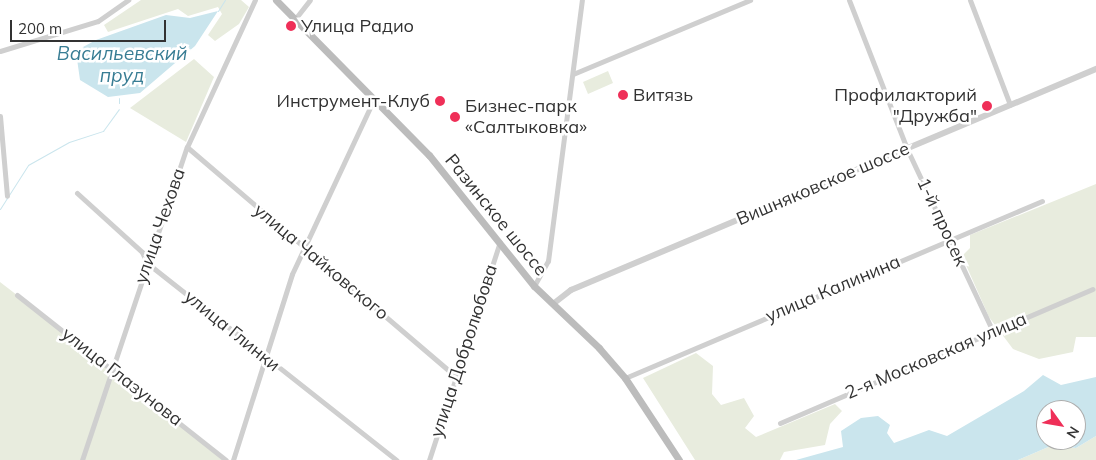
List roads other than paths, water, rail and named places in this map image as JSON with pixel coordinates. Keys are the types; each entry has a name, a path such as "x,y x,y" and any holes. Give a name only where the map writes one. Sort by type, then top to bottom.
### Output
{"main road":[{"name":"Разинское шоссе","path":"276,0 429,155 534,286 625,378 679,460"}],"street":[{"name":"улица Чехова","path":"82,460 187,148 255,0"},
{"path":"295,19 310,0"},
{"path":"534,286 548,261 582,0"},
{"path":"572,74 750,0"},
{"name":"1-й просек","path":"850,0 907,149 951,239 993,332"},
{"path":"970,0 1010,105"},
{"path":"0,51 98,21 125,1"},
{"name":"Вишняковское шоссе","path":"553,304 571,290 1096,69"},
{"path":"233,460 265,358 303,248 374,99"},
{"path":"0,116 7,196"},
{"name":"улица Чайковского","path":"187,148 455,376"},
{"name":"улица Глинки","path":"78,193 142,252 147,263 396,460"},
{"name":"улица Калинина","path":"625,378 1042,201"},
{"name":"улица Добролюбова","path":"429,460 500,242"},
{"name":"2-я Московская улица","path":"780,423 1092,289"},
{"name":"улица Глазунова","path":"17,295 112,368 226,460"}],"water":[{"name":"Васильевский пруд","path":"218,11 195,46 140,93 108,97 80,80 77,59 83,47 96,40 166,15 190,18"},
{"path":"1043,375 1061,385 1096,377 1096,436 1086,442 1086,400 1036,400 1036,450 1041,450 1018,460 796,460 843,447 841,431 861,418 878,416 890,425 887,433 894,443 929,430 947,436 1024,391"}],"waterway":[{"path":"218,11 225,0"},
{"path":"119,98 119,103"},
{"path":"0,209 28,165 69,142 103,131 119,109"}],"place":[{"name":"Улица Радио","path":"291,26"},
{"name":"Витязь","path":"623,95"},
{"name":"Инструмент-Клуб","path":"440,101"},
{"name":"Профилакторий \"Дружба\"","path":"987,106"},
{"name":"Бизнес-парк «Салтыковка»","path":"455,117"}]}
